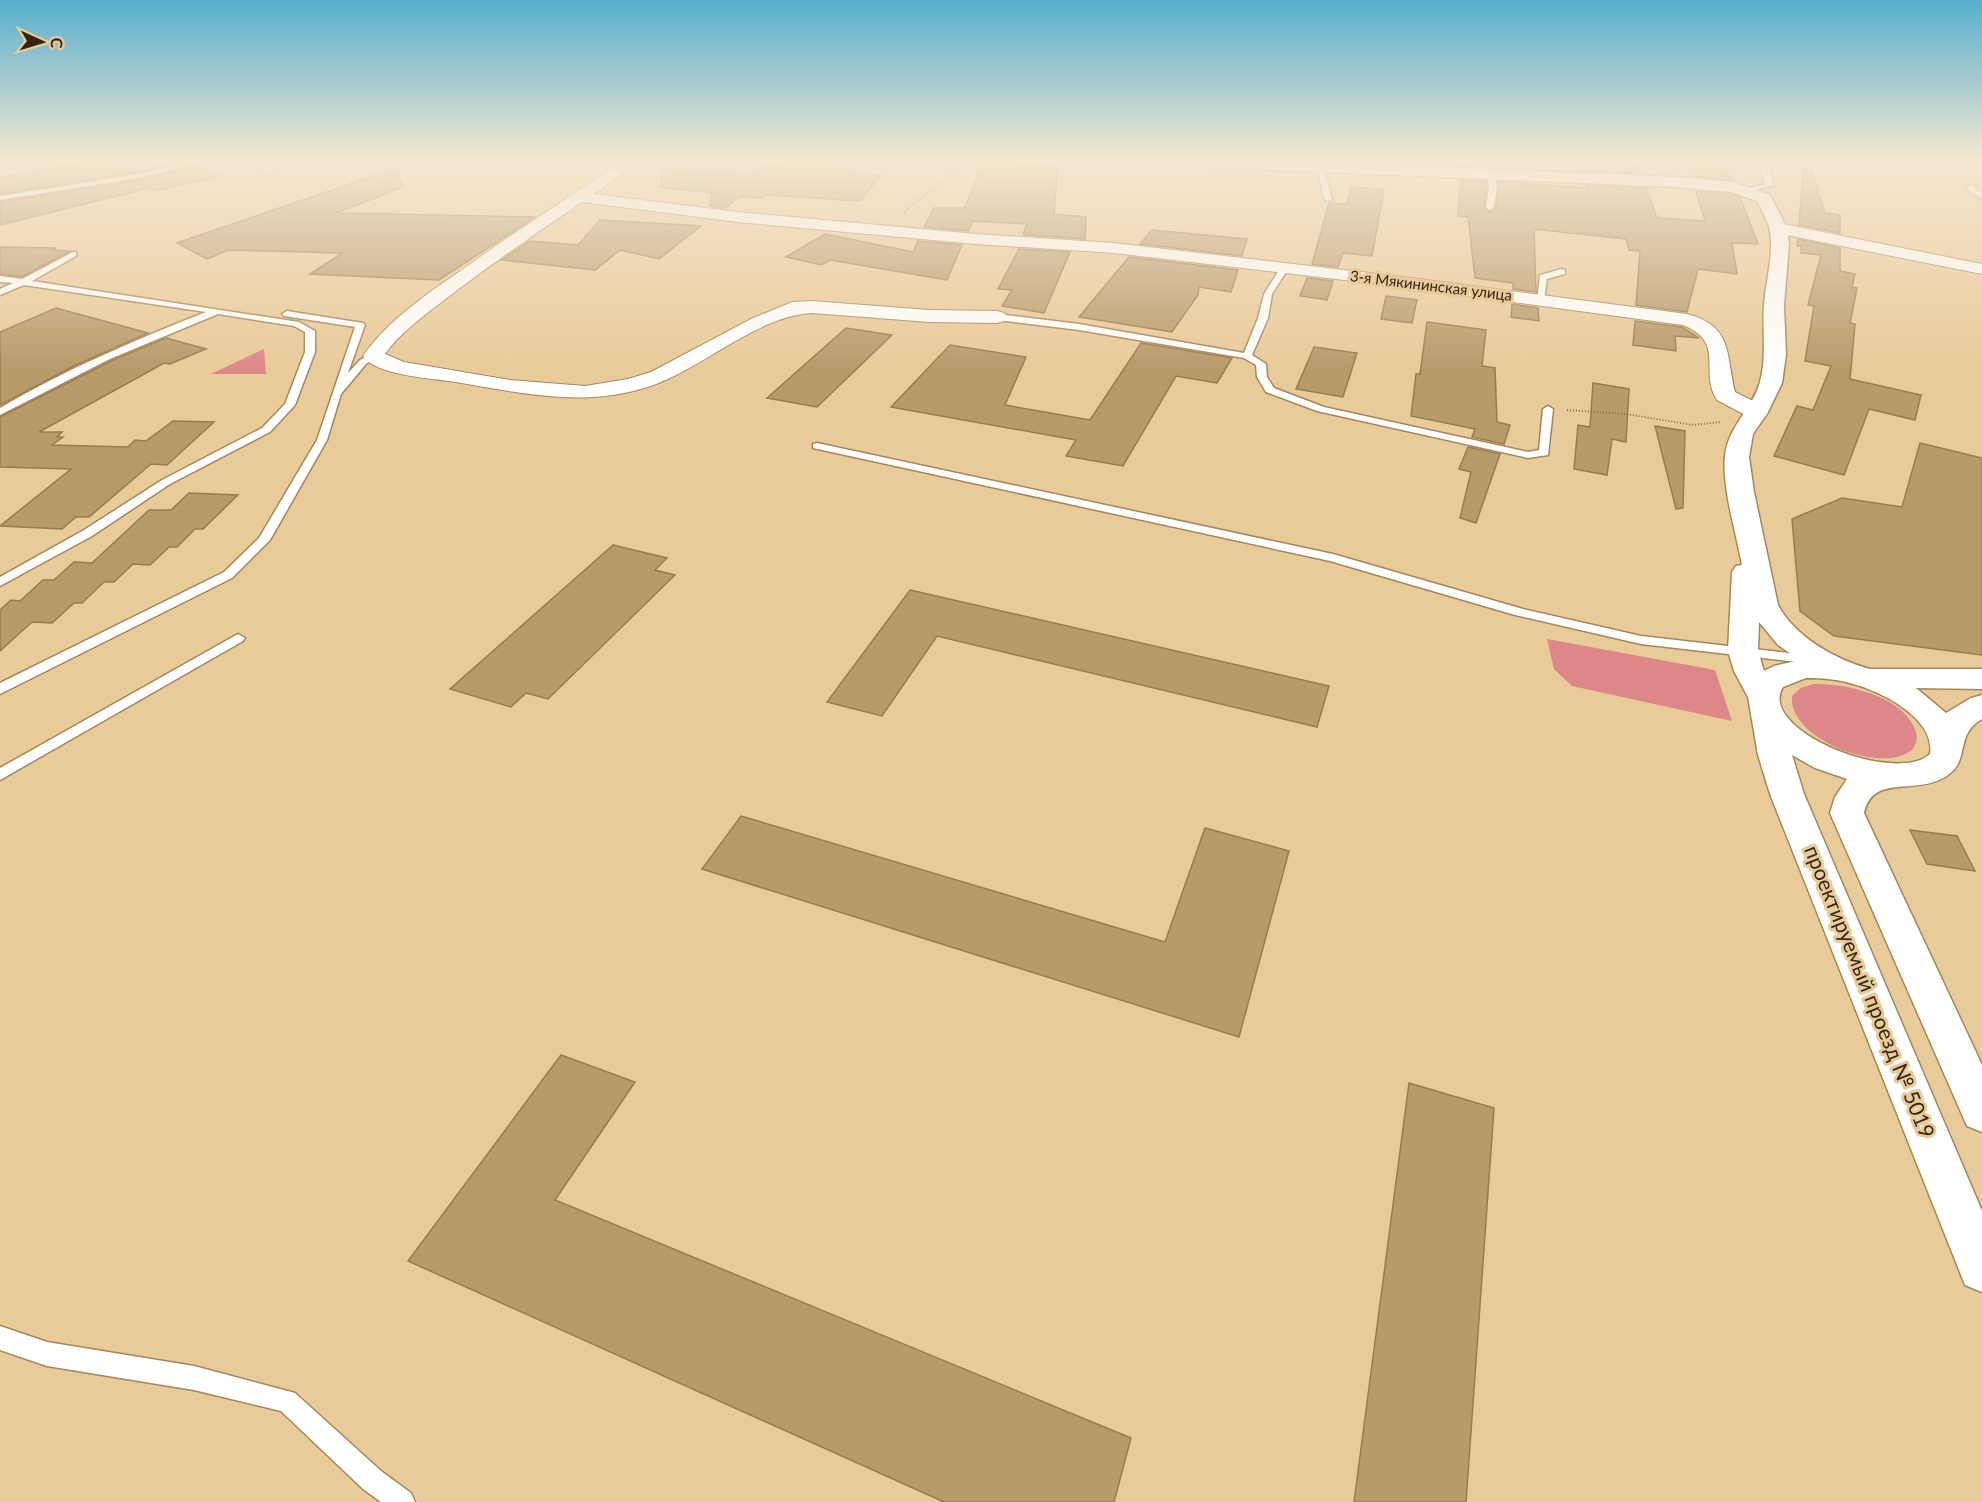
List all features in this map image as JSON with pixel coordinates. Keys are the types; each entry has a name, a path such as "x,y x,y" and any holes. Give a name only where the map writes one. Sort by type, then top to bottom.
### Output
{"street":[{"path":"527,231 407,320 380,344 373,356 379,360 402,366 512,387 564,392 606,392 657,376 792,308 812,307 929,316 998,317"},
{"name":"3-я Мякининская улица","path":"901,231 976,239 1114,248 1395,281 1687,320 1703,325 1712,332 1717,341 1720,379 1725,395 1754,416"},
{"path":"1778,231 1780,244 1774,306 1775,355 1771,383 1742,434 1737,457 1741,492 1764,605 1770,618 1790,641 1846,670 1891,688 1917,703 1936,721 1967,720"},
{"path":"1793,231 1982,269"},
{"path":"1748,526 1743,651 1749,671 1765,704 1787,735 1829,760 1859,771 1889,776 1911,776 1930,771 1942,763 1967,720"},
{"path":"1765,704 1766,685 1775,676 1788,670 1817,668 1982,679"},
{"name":"проектируемый проезд № 5019","path":"1765,704 1774,755 1787,794 1982,1268"},
{"path":"1889,776 1874,779 1859,786 1849,798 1846,813 1982,1112"}],"lane":[{"path":"0,292 73,254"},
{"path":"1248,356 1263,318 1268,294 1284,269"},
{"path":"1540,300 1543,278 1562,272"},
{"path":"0,279 296,324 310,331 310,352 290,405 266,430 166,482 88,533 0,582"},
{"path":"0,689 228,574 264,540 322,440 360,325 114,286"},
{"path":"0,412 44,385 102,357 217,311"},
{"path":"998,317 1079,327 1248,356 1261,364 1262,377 1270,390 1321,409 1528,455 1544,453 1548,409"},
{"path":"336,393 363,362 373,356"},
{"path":"817,446 1333,558 1520,612 1641,640 1743,651 1846,670"},
{"path":"0,774 238,638"},
{"path":"0,1338 47,1354 194,1378 287,1401 372,1480 402,1502"}],"path":[{"path":"1548,409 1625,415 1708,426 1736,418 1754,416"}],"shaded area":[{"path":"264,349 266,374 211,374"},
{"path":"1547,639 1715,670 1732,721 1572,686 1554,669"},
{"path":"1813,684 1857,689 1900,709 1910,720 1917,735 1913,748 1895,757 1877,758 1857,755 1819,738 1804,725 1795,711 1792,696 1801,688"}],"building":[{"path":"212,231 514,231 439,280 310,274 342,253 228,250 207,259 177,243"},
{"path":"590,231 695,231 659,259 620,250 595,270 502,260 530,241 578,245"},
{"path":"1024,231 1085,231 1085,239 1023,234"},
{"path":"1151,231 1247,239 1242,256 1140,244"},
{"path":"1321,231 1377,231 1372,256 1343,253 1338,267 1312,264"},
{"path":"1470,231 1534,231 1536,292 1513,289 1513,283 1475,278"},
{"path":"1553,231 1753,231 1758,244 1732,243 1737,274 1698,269 1687,312 1636,305 1640,251 1629,250 1626,239"},
{"path":"825,234 913,252 918,241 962,245 947,280 830,260 821,265 786,257"},
{"path":"1798,239 1840,248 1840,271 1855,274 1852,287 1857,288 1850,323 1855,324 1850,379 1921,395 1915,420 1869,409 1844,475 1774,456 1797,406 1813,410 1831,366 1805,361 1814,306 1808,305 1821,255 1801,253 1801,246 1797,246"},
{"path":"0,247 56,248 52,250 70,251 22,277 0,274"},
{"path":"1019,249 1070,252 1044,313 1002,306 1012,290 998,289"},
{"path":"1129,257 1238,270 1231,292 1199,287 1198,295 1172,332 1079,317"},
{"path":"1307,278 1333,281 1327,300 1300,296"},
{"path":"1386,296 1417,300 1412,323 1381,319"},
{"path":"1512,304 1538,308 1539,321 1511,317"},
{"path":"56,308 148,333 74,366 0,405 0,332"},
{"path":"1635,321 1682,327 1699,338 1675,336 1676,351 1633,345"},
{"path":"1427,322 1486,330 1482,366 1495,368 1497,422 1510,425 1504,444 1472,437 1475,429 1411,416 1416,374 1420,374"},
{"path":"846,328 892,335 817,407 767,398"},
{"path":"166,338 206,349 170,364 164,363 39,432 62,432 57,437 63,437 52,445 128,447 135,440 146,441 173,421 214,422 167,465 151,464 89,517 76,517 62,529 0,526 71,469 0,467 0,417 111,361"},
{"path":"1141,343 1232,358 1217,383 1176,376 1123,466 1066,456 1076,440 891,407 950,345 1026,357 1005,405 1090,420"},
{"path":"1314,347 1357,353 1343,397 1296,389"},
{"path":"1593,383 1629,389 1626,442 1612,439 1607,475 1574,469 1578,425 1590,427"},
{"path":"1655,426 1685,431 1683,508 1676,509"},
{"path":"1920,443 1982,458 1982,655 1834,636 1800,611 1792,519 1842,498 1902,507"},
{"path":"1468,447 1500,454 1476,523 1460,518 1471,472 1459,469"},
{"path":"189,493 238,495 203,529 195,529 177,547 169,547 150,565 133,564 114,582 104,582 82,603 74,603 52,623 32,622 0,651 0,610 11,600 20,601 43,580 54,580 74,562 92,563 149,510 171,510"},
{"path":"613,545 667,558 655,570 675,575 548,699 526,693 511,707 450,689"},
{"path":"910,590 1329,686 1317,727 937,636 882,716 827,702"},
{"path":"741,816 1165,942 1205,828 1289,851 1239,1037 702,869"},
{"path":"1910,830 1957,836 1975,871 1927,864"},
{"path":"561,1055 635,1082 555,1200 1131,1438 1114,1502 944,1502 408,1261"},
{"path":"1409,1083 1494,1108 1466,1502 1354,1502"}]}
